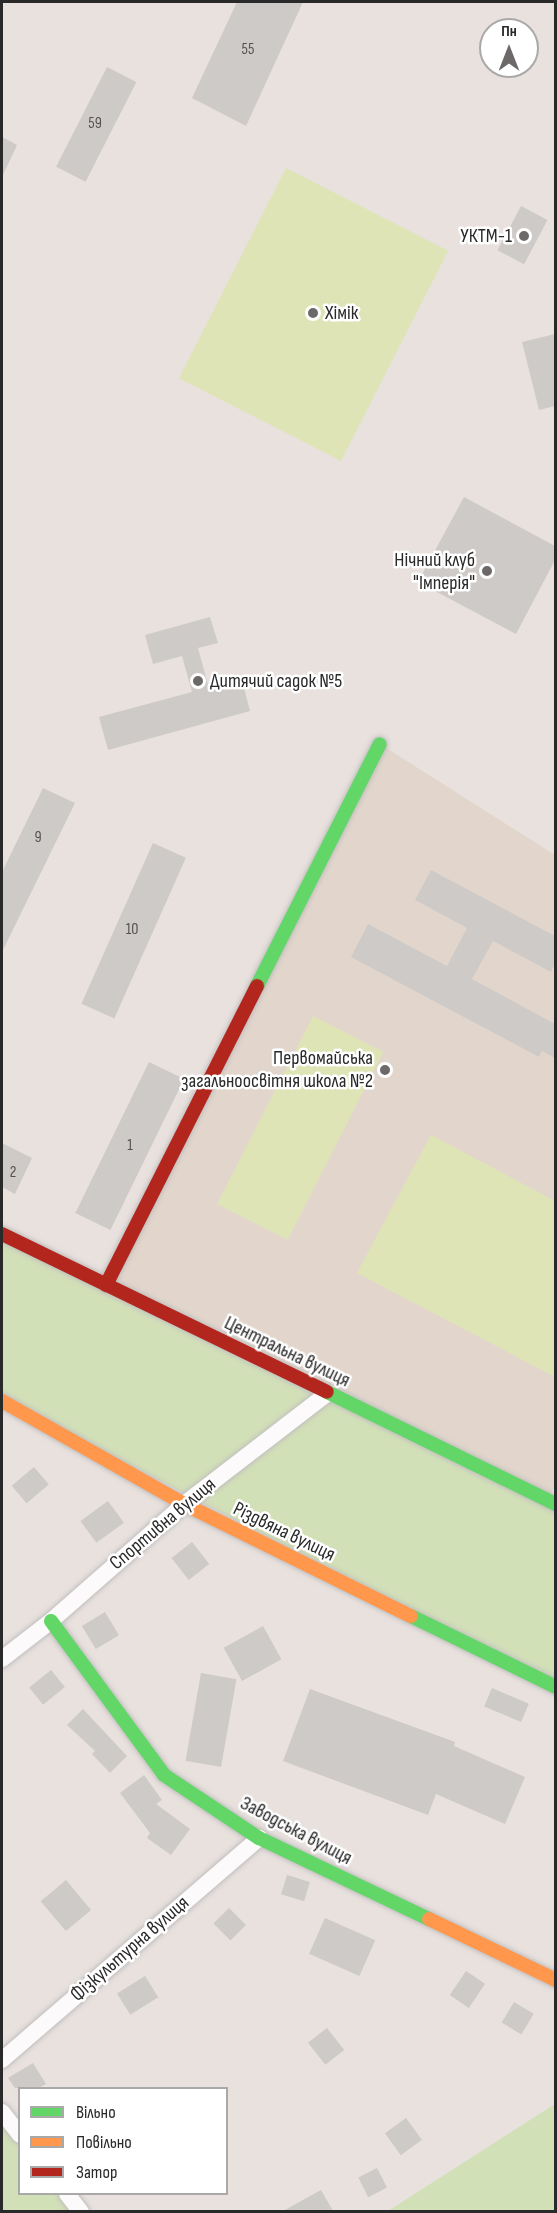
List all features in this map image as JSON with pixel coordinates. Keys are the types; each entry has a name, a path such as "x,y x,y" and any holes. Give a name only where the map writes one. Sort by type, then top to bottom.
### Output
{"street":[{"path":"106,1285 380,744"},
{"name":"Центральна вулиця","path":"2,1233 555,1504"},
{"name":"Спортивна вулиця","path":"2,1659 51,1621 184,1504 328,1394"},
{"name":"Різдвяна вулиця","path":"2,1401 184,1504 555,1687"},
{"name":"Заводська вулиця","path":"51,1621 164,1775 259,1838 555,1980"},
{"name":"Фізкультурна вулиця","path":"2,2060 259,1838"},
{"path":"2,2112 18,2132"},
{"path":"69,2195 81,2211"}],"shaded area":[{"name":"Первомайська загальноосвітня школа №2","path":"380,744 555,855 556,1484 547,1501 106,1285"}],"green space":[{"name":"Хімік","path":"286,168 448,251 341,461 179,378"},
{"path":"313,1016 383,1052 288,1240 217,1204"},
{"path":"431,1135 555,1201 555,1377 357,1273"},
{"path":"2,1234 555,1504 555,1687 2,1398"},
{"path":"555,2104 555,2211 388,2211"},
{"path":"2,2112 18,2134 18,2195 68,2195 81,2211 2,2211"}],"building":[{"path":"237,2 303,2 246,126 192,98"},
{"path":"107,67 136,82 86,182 56,167"},
{"path":"2,137 17,145 2,177"},
{"name":"УКТМ-1","path":"521,206 547,220 524,264 498,250"},
{"path":"555,334 555,406 539,410 522,342"},
{"name":"Нічний клуб \"Імперія\"","path":"464,497 555,546 555,560 516,634 418,582"},
{"name":"Дитячий садок №5","path":"210,617 218,643 198,648 208,685 241,676 250,711 108,750 99,717 192,692 182,656 153,664 145,635"},
{"path":"43,788 75,803 2,952 2,872"},
{"path":"153,843 186,858 114,1018 81,1004"},
{"path":"431,870 555,936 555,963 551,972 493,941 472,979 555,1024 555,1058 542,1051 539,1057 351,957 368,924 447,966 467,928 415,900"},
{"path":"149,1062 184,1079 110,1230 75,1213"},
{"path":"2,1143 32,1158 15,1194 2,1187"},
{"path":"34,1467 49,1485 27,1503 12,1486"},
{"path":"108,1501 124,1523 96,1543 80,1521"},
{"path":"192,1542 209,1564 189,1580 172,1558"},
{"path":"105,1612 119,1635 96,1649 82,1626"},
{"path":"263,1626 281,1659 242,1681 224,1648"},
{"path":"51,1670 65,1687 43,1705 29,1688"},
{"path":"201,1673 236,1679 221,1767 186,1761"},
{"path":"492,1688 529,1704 521,1722 484,1706"},
{"path":"310,1689 455,1742 454,1746 525,1777 505,1824 436,1794 428,1815 283,1761"},
{"path":"83,1709 127,1756 110,1773 92,1754 95,1751 67,1725"},
{"path":"144,1775 162,1800 156,1804 190,1829 171,1855 147,1838 150,1833 120,1793"},
{"path":"287,1875 310,1882 304,1901 281,1894"},
{"path":"66,1880 91,1910 66,1931 41,1901"},
{"path":"229,1908 246,1925 230,1941 213,1924"},
{"path":"325,1918 375,1940 359,1976 309,1954"},
{"path":"466,1971 485,1984 469,2008 450,1995"},
{"path":"145,1976 158,1997 130,2015 117,1993"},
{"path":"514,2002 534,2014 521,2034 502,2023"},
{"path":"327,2028 344,2050 325,2065 308,2043"},
{"path":"33,2063 46,2084 40,2087 15,2088 8,2078"},
{"path":"406,2118 422,2140 401,2155 385,2133"},
{"path":"377,2168 387,2188 368,2197 358,2178"},
{"path":"321,2190 333,2211 283,2211"}],"traffic: fast":[{"path":"257,986 380,744"},
{"path":"327,1392 556,1504"},
{"path":"411,1616 556,1687"},
{"path":"51,1621 164,1775 259,1838 429,1919"}],"traffic: slow":[{"path":"2,1401 184,1504 411,1616"},
{"path":"429,1919 556,1980"}],"traffic: jam":[{"path":"106,1285 257,986"},
{"path":"2,1234 327,1392"}],"place":[{"name":"УКТМ-1","path":"524,236"},
{"name":"Хімік","path":"313,313"},
{"name":"Нічний клуб \"Імперія\"","path":"487,571"},
{"name":"Дитячий садок №5","path":"198,681"},
{"name":"Первомайська загальноосвітня школа №2","path":"385,1070"}]}
